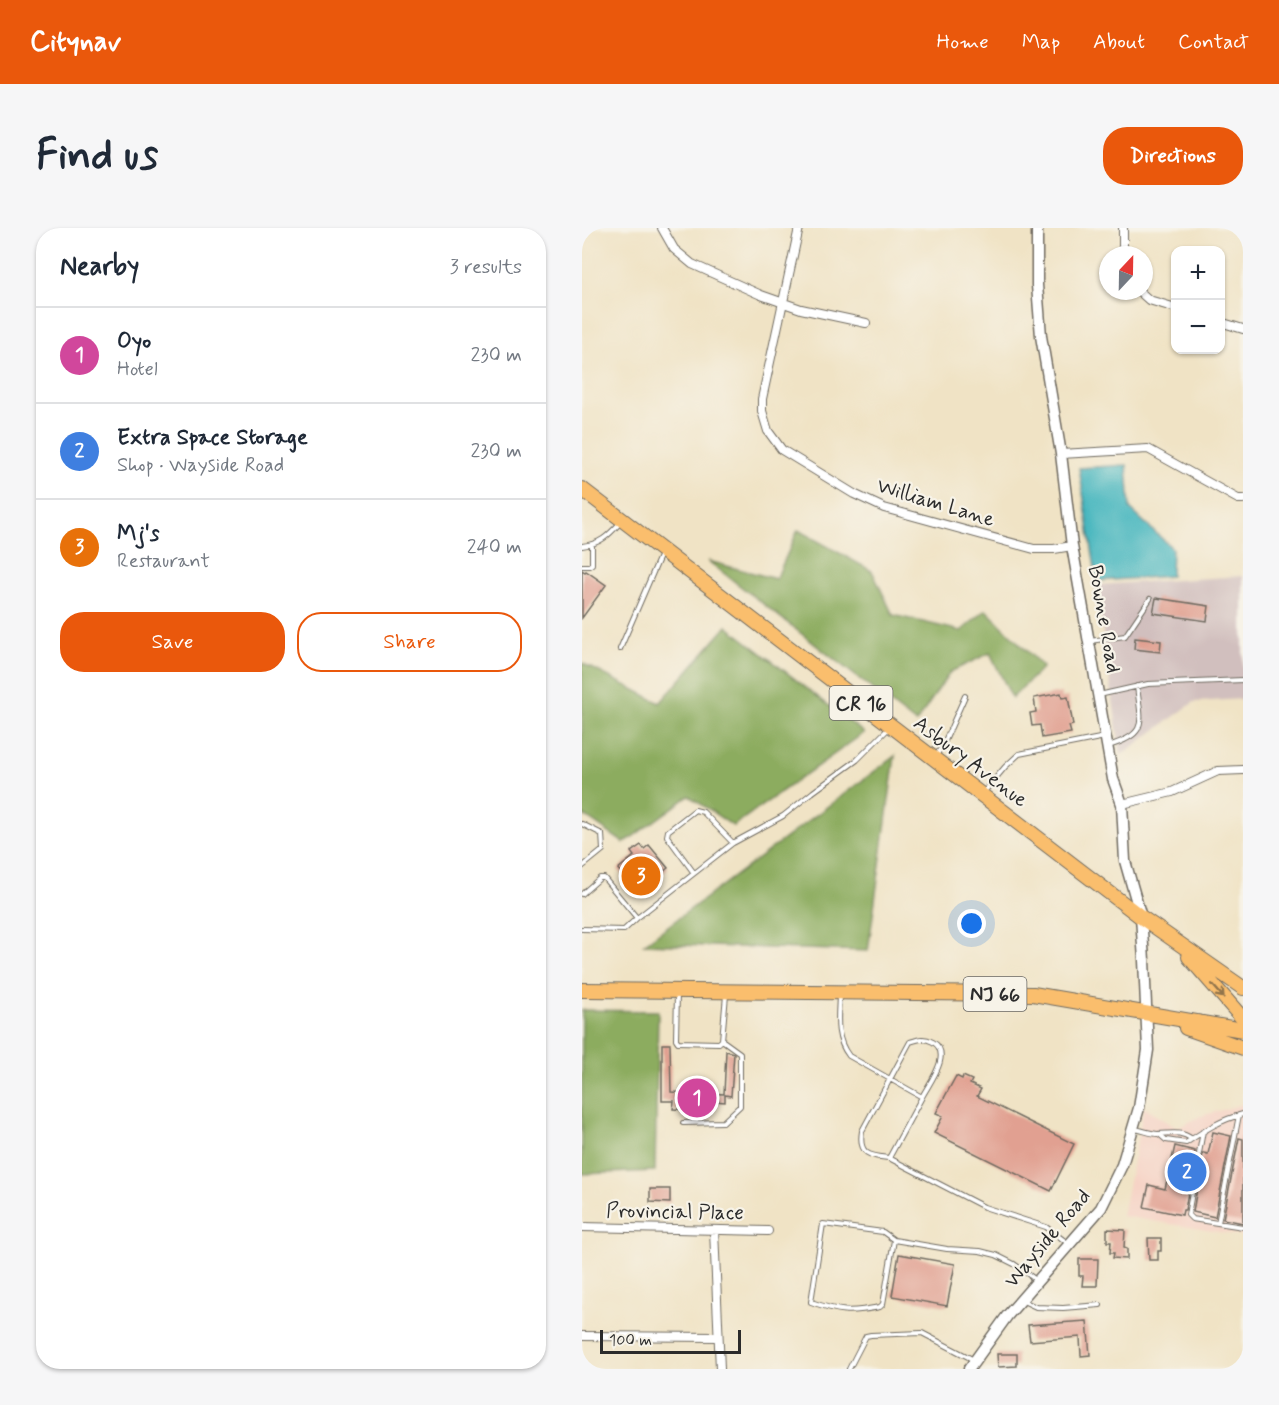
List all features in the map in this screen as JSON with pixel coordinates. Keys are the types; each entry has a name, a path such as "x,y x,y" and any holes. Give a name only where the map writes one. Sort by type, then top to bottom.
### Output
{"main road":[{"name":"Asbury Avenue","path":"582,489 1141,918 1242,987"},
{"name":"Asbury Avenue","path":"1163,934 1189,958 1243,1019"},
{"name":"NJ 66","path":"582,990 1033,994 1243,1030"},
{"name":"NJ 66","path":"1147,1015 1243,1048"}],"street":[{"path":"662,228 674,249 692,264 783,303 866,323"},
{"name":"William Lane","path":"799,228 762,399 762,411 768,431 782,450 854,494 884,508 1024,547 1045,550 1072,546"},
{"name":"Bowne Road","path":"1037,228 1037,285 1041,336 1061,454 1072,546 1113,779 1122,804 1125,861 1141,918 1147,1015"},
{"path":"1123,228 1123,246"},
{"path":"1149,300 1171,307"},
{"path":"1225,323 1243,329"},
{"path":"1061,454 1148,449 1238,499 1243,499"},
{"path":"1122,804 1172,792 1218,771 1243,770"},
{"name":"Wayside Road","path":"972,1365 1021,1300 1086,1227 1106,1198 1122,1165 1133,1128 1148,1050 1147,1015"},
{"name":"Provincial Place","path":"582,1227 768,1231"},
{"path":"714,1230 720,1369"},
{"path":"582,1336 718,1337"}],"lane":[{"path":"582,546 592,545 605,539 622,520"},
{"path":"582,566 592,564 592,545"},
{"path":"620,649 662,550"},
{"path":"1089,641 1125,636 1150,599"},
{"path":"1099,695 1148,684 1243,680"},
{"path":"982,795 1005,766 1019,754 1107,741 1125,741 1136,734 1141,722 1137,686"},
{"path":"934,759 944,743 965,696"},
{"path":"582,929 624,930 733,843 783,816 857,760 891,726"},
{"path":"694,873 667,837 668,831 695,810 703,812 733,843"},
{"path":"582,824 602,834 603,850 582,867"},
{"path":"582,894 604,878 637,918"},
{"path":"677,991 676,1039 678,1042 719,1043 722,1040"},
{"path":"722,1040 726,992"},
{"path":"839,993 838,1031 843,1049 856,1061 922,1097"},
{"path":"890,1158 941,1061 941,1053 937,1045 919,1038 910,1042 862,1131 863,1150 871,1156 890,1158 984,1207 1046,1227 1070,1244"},
{"path":"683,1124 723,1122 740,1106 740,1053 722,1040"},
{"path":"1159,1134 1166,1140 1186,1143 1226,1118 1241,1115 1218,1223"},
{"path":"1133,1128 1159,1134 1168,1132 1187,1135 1192,1139"},
{"path":"1203,1131 1188,1215 1192,1219 1243,1227"},
{"path":"894,1240 883,1304 880,1307 853,1313 811,1302 823,1224 883,1232 894,1240 996,1254 1037,1281"},
{"path":"1021,1300 1036,1307 1063,1308 1100,1305"},
{"path":"849,1369 866,1336 922,1333 972,1365"}],"shaded area":[{"path":"1243,576 1243,699 1194,702 1121,755 1096,585"},
{"path":"1243,1104 1243,1236 1122,1216 1144,1107 1177,1128 1201,1116"}],"green space":[{"path":"798,530 872,571 893,615 961,631 986,610 1043,667 1012,698 990,653 950,672 916,723 708,561 776,579"},
{"path":"727,626 864,733 733,826 689,796 624,843 582,814 582,663 660,703"},
{"path":"895,756 868,951 644,944"},
{"path":"582,1010 658,1011 655,1171 582,1174"}],"water":[{"path":"1127,465 1130,509 1172,548 1171,576 1097,581 1079,468"}],"building":[{"path":"582,570 606,585 582,618"},
{"path":"1156,598 1209,606 1207,621 1153,613"},
{"path":"1135,638 1161,641 1160,652 1134,649"},
{"path":"1061,693 1062,698 1068,697 1073,725 1069,726 1071,733 1042,738 1040,725 1032,726 1030,713 1036,712 1034,698"},
{"path":"641,845 644,849 649,845 668,868 637,892 618,869 634,856 631,852"},
{"path":"662,1044 670,1044 671,1092 692,1093 693,1089 704,1089 704,1093 724,1094 726,1051 734,1053 731,1096 725,1095 725,1102 704,1100 703,1114 692,1113 692,1110 673,1109 674,1101 662,1101"},
{"path":"956,1076 972,1080 970,1084 981,1089 977,1096 1074,1144 1051,1191 934,1133 943,1116 936,1113"},
{"path":"1213,1132 1231,1136 1215,1217 1193,1212 1203,1153 1208,1154"},
{"path":"1239,1138 1243,1139 1243,1223 1223,1219"},
{"path":"1175,1146 1195,1151 1185,1210 1182,1215 1144,1207 1149,1185 1165,1189"},
{"path":"650,1189 670,1189 670,1203 650,1202"},
{"path":"1107,1229 1125,1230 1124,1248 1127,1249 1127,1259 1113,1258 1114,1253 1110,1253 1111,1242 1107,1242"},
{"path":"1148,1238 1161,1238 1158,1260 1149,1260"},
{"path":"899,1254 955,1264 947,1306 892,1296"},
{"path":"1079,1259 1098,1259 1097,1286 1082,1286 1083,1276 1079,1276"},
{"path":"1087,1321 1090,1355 1081,1356 1080,1337 1030,1341 1028,1325"},
{"path":"997,1354 1017,1354 1017,1366 998,1367"}],"place":[{"name":"Mj's","path":"641,876"},
{"name":"Oyo","path":"697,1098"},
{"name":"Extra Space Storage","path":"1187,1172"}]}
